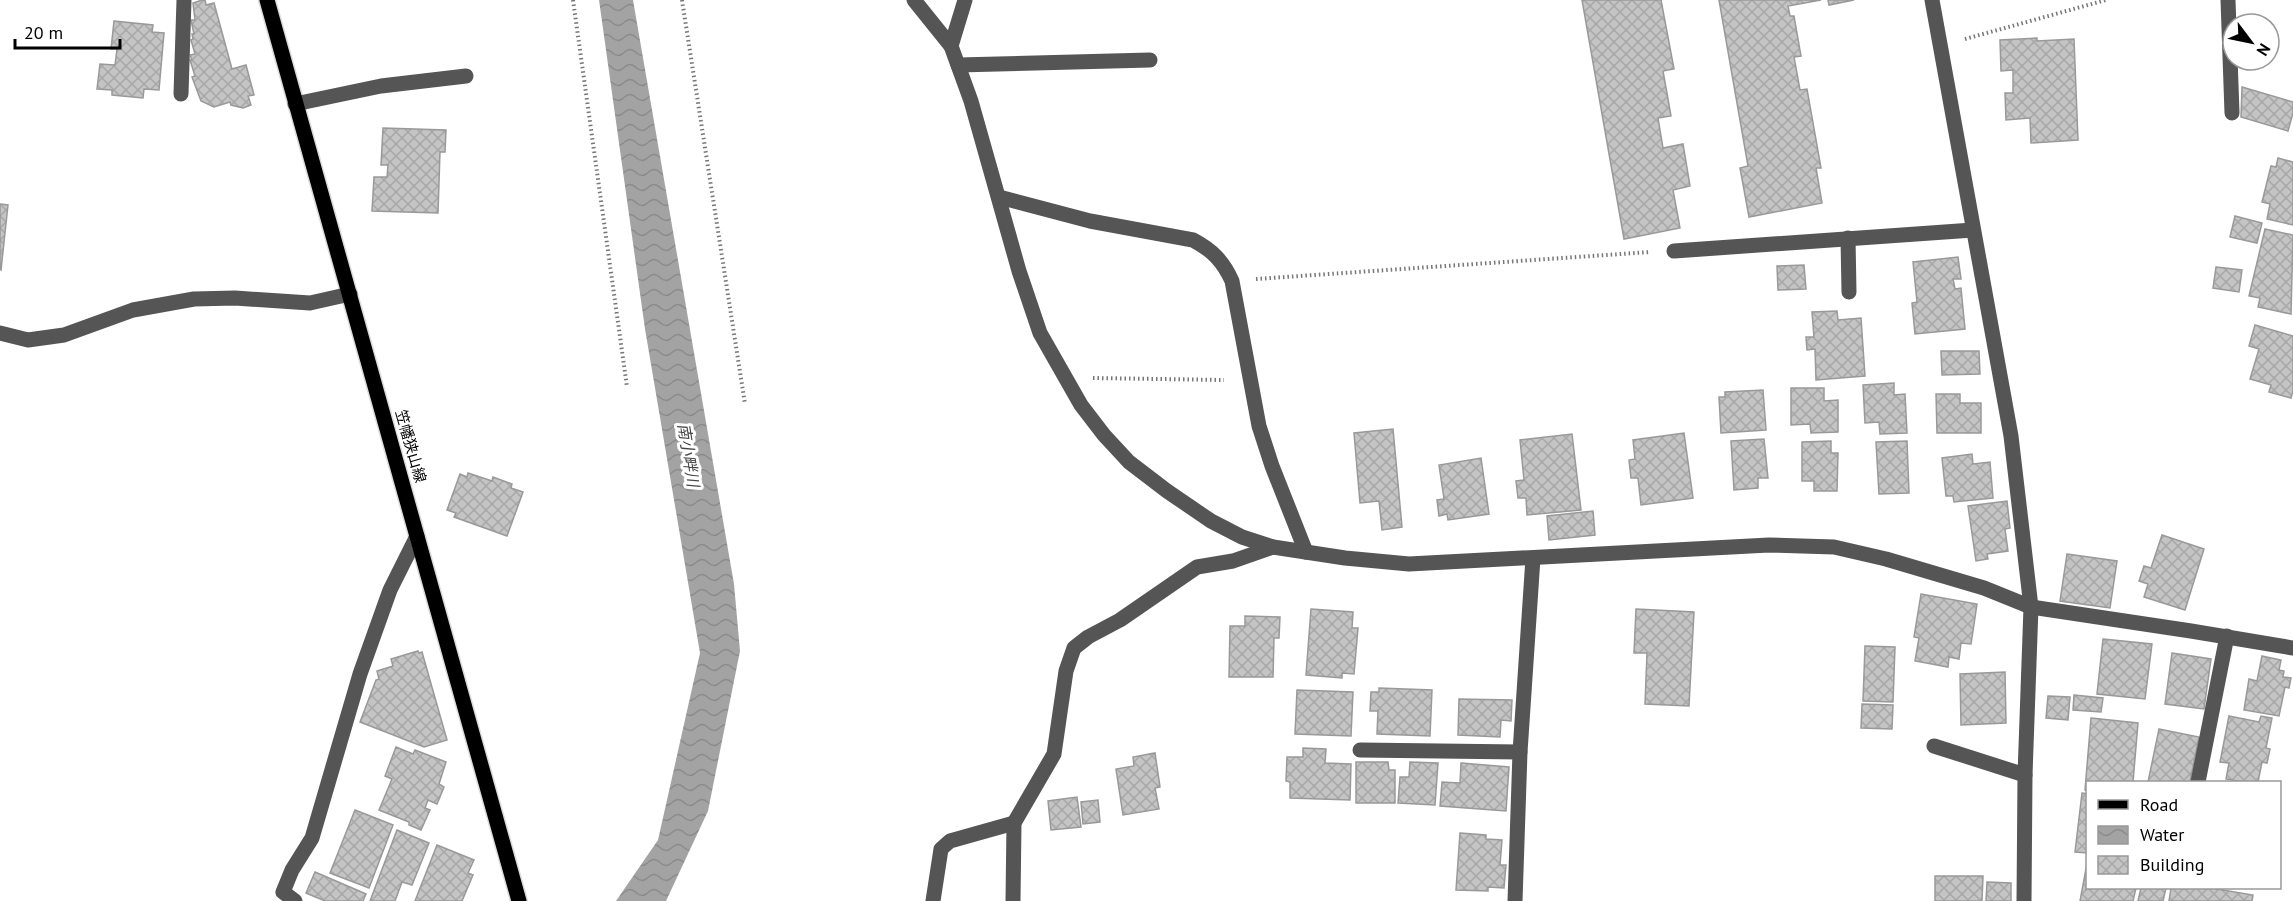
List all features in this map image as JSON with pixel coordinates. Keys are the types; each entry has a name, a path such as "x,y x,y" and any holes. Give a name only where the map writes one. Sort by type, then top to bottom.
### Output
{"main road":[{"name":"笠幡狭山線","path":"267,0 519,901"}],"street":[{"path":"181,94 184,0"},
{"path":"914,0 951,46 971,101 1019,271 1040,333 1065,378 1104,435 1130,462 1211,521 1242,537 1273,547 1409,564 1769,545 1834,548 1886,559 1984,588 2031,607 2228,636 2293,648"},
{"path":"951,46 965,0"},
{"path":"1932,0 2011,436 2031,607 2025,775 2024,901"},
{"path":"2228,0 2232,113"},
{"path":"958,65 1150,60"},
{"path":"296,104 381,86 466,76"},
{"path":"999,197 1090,221 1193,240 1207,247 1217,256 1232,281 1259,426 1306,552"},
{"path":"1674,251 1973,230"},
{"path":"1848,238 1849,292"},
{"path":"0,333 28,340 64,335 133,310 194,299 235,298 310,303 350,294"},
{"path":"295,901 283,892 292,870 312,838 360,674 386,601 417,536"},
{"path":"1013,901 1014,823 1054,754 1066,671 1074,648 1088,637 1120,620 1197,567 1233,561 1273,547"},
{"path":"1515,901 1521,752 1533,558"},
{"path":"2198,781 2228,636"},
{"path":"1934,746 2025,775"},
{"path":"1360,750 1521,752"},
{"path":"933,901 941,849 950,841 1014,823"}],"path":[{"path":"573,0 627,387"},
{"path":"682,0 746,404"},
{"path":"1940,46 2106,0"},
{"path":"1232,281 1674,251"},
{"path":"1065,378 1252,381"}],"water":[{"name":"南小畔川","path":"599,0 633,0 734,584 740,651 708,811 666,901 616,901 658,840 700,653 645,329"}],"building":[{"path":"205,0 206,5 214,3 232,69 246,65 254,95 248,96 251,105 243,108 231,105 230,102 214,107 201,101 192,77 195,76 190,55 195,54 191,40 194,34 191,20 195,20 193,3"},
{"path":"1582,0 1661,0 1674,69 1663,71 1671,116 1658,118 1663,148 1683,144 1690,186 1673,190 1680,228 1624,239"},
{"path":"1719,0 1821,0 1788,6 1790,16 1794,16 1801,56 1794,57 1800,90 1807,89 1821,168 1816,168 1822,203 1749,217 1740,168 1748,166"},
{"path":"1828,0 1854,0 1829,5"},
{"path":"114,21 153,25 152,32 164,33 159,90 144,89 143,98 112,95 112,90 97,89 100,64 115,65 117,49 111,49"},
{"path":"2037,38 2037,41 2074,39 2078,140 2031,143 2030,118 2006,120 2005,93 2013,93 2013,70 2001,71 2000,40"},
{"path":"2242,87 2293,102 2293,113 2288,131 2241,117"},
{"path":"383,128 446,130 445,152 440,152 438,213 372,211 374,177 387,177 388,165 381,165"},
{"path":"2278,158 2293,162 2293,225 2267,219 2270,204 2262,202 2271,166 2276,167"},
{"path":"0,204 8,205 1,270 0,269"},
{"path":"2235,216 2262,223 2257,243 2230,237"},
{"path":"2265,229 2293,235 2291,314 2258,307 2260,298 2249,296"},
{"path":"1958,257 1961,279 1953,279 1955,289 1961,288 1965,329 1915,334 1912,303 1917,302 1913,262"},
{"path":"1804,265 1806,289 1778,290 1777,266"},
{"path":"2216,267 2242,270 2239,292 2213,288"},
{"path":"1837,311 1838,320 1861,318 1865,376 1816,380 1815,349 1807,350 1806,337 1814,337 1812,312"},
{"path":"2255,325 2293,336 2291,398 2269,392 2271,385 2250,379 2259,349 2249,346"},
{"path":"1941,351 1979,351 1980,374 1942,375"},
{"path":"1894,383 1894,395 1905,394 1907,433 1880,434 1879,422 1865,423 1863,385"},
{"path":"1791,388 1824,388 1824,401 1838,400 1838,432 1811,433 1810,424 1791,425"},
{"path":"1763,390 1766,430 1721,433 1719,397 1725,397 1725,392"},
{"path":"1936,394 1960,394 1960,403 1981,403 1981,433 1937,433"},
{"path":"1393,429 1402,527 1382,530 1379,501 1360,503 1354,433"},
{"path":"1684,433 1693,498 1641,505 1638,478 1631,478 1629,460 1635,459 1633,440"},
{"path":"1572,434 1581,510 1527,515 1526,498 1518,498 1516,481 1524,480 1520,440"},
{"path":"1764,439 1768,478 1758,478 1758,488 1734,490 1731,441"},
{"path":"1831,441 1831,453 1838,453 1837,491 1814,491 1814,481 1802,481 1802,442"},
{"path":"1907,441 1909,493 1879,494 1876,442"},
{"path":"1972,454 1973,464 1990,462 1993,498 1954,502 1953,496 1946,496 1942,458"},
{"path":"1481,458 1489,514 1448,520 1447,514 1439,516 1437,500 1444,499 1439,465"},
{"path":"468,473 492,481 493,477 512,484 511,488 523,492 507,536 454,517 456,513 447,510 460,474 467,477"},
{"path":"2007,501 2010,528 2005,529 2008,551 1987,554 1988,559 1976,561 1968,506"},
{"path":"1593,511 1595,535 1549,540 1547,516"},
{"path":"2162,535 2204,549 2185,610 2144,597 2148,584 2139,581 2144,566 2151,568"},
{"path":"2067,554 2117,561 2110,608 2060,601"},
{"path":"1921,594 1977,604 1971,644 1961,643 1959,659 1949,657 1948,667 1915,661 1919,638 1914,637"},
{"path":"1311,609 1353,612 1352,628 1358,628 1354,674 1342,673 1342,678 1306,675"},
{"path":"1636,609 1694,612 1689,706 1645,704 1647,653 1634,653"},
{"path":"1245,616 1280,617 1279,638 1274,638 1273,677 1229,677 1230,626 1245,626"},
{"path":"2103,639 2152,644 2145,699 2097,694"},
{"path":"1865,646 1895,647 1893,702 1863,701"},
{"path":"418,651 422,652 447,740 424,747 360,722 376,680 379,679 377,671 393,666 391,659"},
{"path":"2172,653 2211,659 2204,709 2165,704"},
{"path":"2262,656 2281,660 2279,670 2284,671 2283,677 2291,678 2289,688 2285,687 2279,716 2244,710 2249,679 2257,681"},
{"path":"2005,672 2006,723 1961,725 1960,674"},
{"path":"1379,688 1432,690 1430,736 1377,734 1378,711 1370,711 1371,692 1379,692"},
{"path":"1297,690 1353,692 1351,736 1295,734"},
{"path":"2074,695 2103,698 2101,712 2073,710"},
{"path":"2048,696 2070,697 2068,720 2046,718"},
{"path":"1459,699 1512,700 1511,721 1501,720 1500,737 1458,735"},
{"path":"1862,704 1893,705 1892,729 1861,728"},
{"path":"2229,716 2259,722 2261,716 2272,718 2266,748 2270,749 2267,763 2262,762 2258,781 2226,779 2229,763 2220,762"},
{"path":"2091,718 2138,723 2133,781 2086,781 2085,790"},
{"path":"2159,729 2199,737 2190,781 2148,781"},
{"path":"396,747 413,754 415,750 446,762 439,784 444,787 437,804 428,800 425,808 430,810 421,830 409,825 409,822 379,810 392,779 385,776"},
{"path":"1303,748 1326,749 1325,763 1351,764 1350,800 1290,798 1290,782 1286,781 1287,757 1303,757"},
{"path":"1155,753 1160,787 1155,788 1159,809 1123,815 1116,769 1134,766 1133,757"},
{"path":"1356,762 1388,762 1389,770 1395,770 1395,803 1356,803"},
{"path":"1410,762 1438,763 1435,805 1398,803 1400,777 1409,777"},
{"path":"1461,763 1509,767 1506,811 1440,806 1442,782 1460,783"},
{"path":"2082,793 2086,794 2086,853 2075,852"},
{"path":"1077,797 1081,827 1051,830 1048,801"},
{"path":"1098,800 1100,822 1083,824 1081,802"},
{"path":"355,810 393,825 369,888 330,873"},
{"path":"397,830 429,843 412,885 402,882 395,901 370,901"},
{"path":"1460,833 1486,835 1486,839 1502,840 1500,865 1506,865 1504,888 1488,887 1488,891 1456,890"},
{"path":"437,845 474,860 468,873 473,875 462,901 415,901"},
{"path":"2086,869 2086,889 2136,889 2133,901 2080,901"},
{"path":"315,872 366,894 363,901 325,901 306,893"},
{"path":"1935,876 1983,876 1982,901 1935,901"},
{"path":"1987,882 2011,883 2011,901 1986,901"},
{"path":"2141,889 2166,889 2163,901 2138,901"},
{"path":"2171,889 2217,889 2253,895 2252,901 2169,901"}]}
